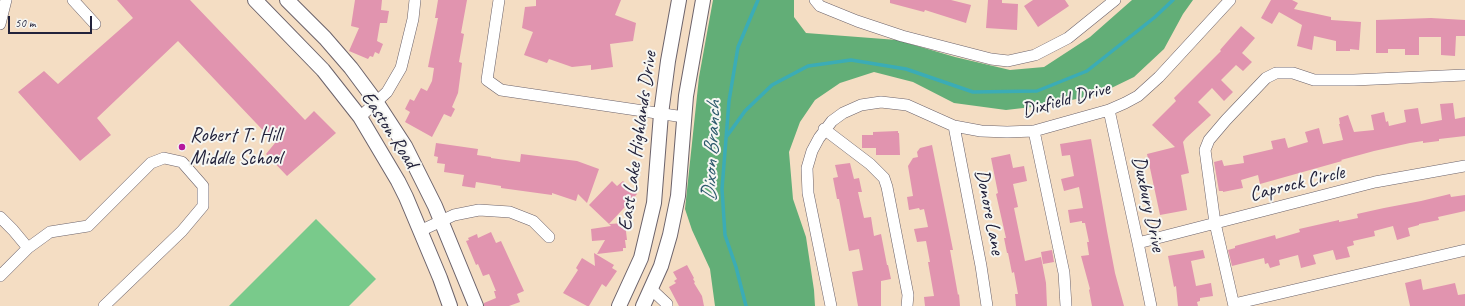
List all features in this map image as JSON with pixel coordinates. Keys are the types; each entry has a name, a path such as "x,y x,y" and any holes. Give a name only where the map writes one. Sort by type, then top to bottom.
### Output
{"main road":[{"name":"Easton Road","path":"255,0 323,70 360,117 398,181 440,278 450,306"},
{"name":"Easton Road","path":"287,0 351,68 405,146 421,176 441,220 476,306"},
{"name":"East Lake Highlands Drive","path":"618,306 641,258 654,202 661,114 668,61 679,0"},
{"name":"East Lake Highlands Drive","path":"643,306 661,266 670,235 678,196 684,117 693,49 703,0"}],"street":[{"path":"0,24 6,0"},
{"path":"73,0 95,24"},
{"path":"360,117 387,92 401,68 413,19 415,0"},
{"path":"499,0 487,80 501,90 684,117"},
{"path":"815,1 820,6 902,36 991,59 1008,61 1035,55 1068,38 1115,0"},
{"name":"Dixfield Drive","path":"831,306 808,193 807,168 812,151 824,129 832,121 861,105 881,102 908,105 954,126 981,131 1034,131 1109,110 1138,96 1159,77 1230,0"},
{"path":"1465,75 1354,80 1314,80 1293,73 1276,73 1266,78 1209,140 1205,150 1215,223 1234,305 1465,250"},
{"name":"Duxbury Drive","path":"1109,110 1151,306"},
{"name":"Donore Lane","path":"954,126 981,266 987,306"},
{"path":"824,129 870,164 884,178 908,295 907,306"},
{"path":"1034,131 1064,273 1066,306"},
{"path":"0,276 28,248 50,232 88,226 151,163 164,158 182,162 202,186 203,206 182,231 104,306"},
{"name":"Caprock Circle","path":"1138,243 1375,182 1465,166"},
{"path":"420,231 454,215 479,210 510,212 533,221 549,236"},
{"path":"0,217 28,248"},
{"path":"651,289 667,304 667,306"}],"green space":[{"path":"713,0 794,0 794,17 806,33 897,40 955,57 1010,70 1044,67 1090,37 1132,0 1193,0 1183,14 1164,49 1134,77 1099,94 1049,105 1006,110 954,103 913,82 874,72 840,83 815,100 800,122 789,152 793,199 806,237 815,306 715,306 710,269 692,230 685,209 699,77"},
{"path":"316,219 376,279 349,306 229,306"}],"building":[{"path":"117,0 190,0 305,120 314,111 336,133 287,176 266,154 275,143 178,41 97,118 111,135 80,161 18,92 44,71 58,84 133,18"},
{"path":"355,0 382,0 381,10 389,11 387,23 380,23 377,41 383,44 379,54 375,52 373,57 370,56 368,59 349,51 359,28 351,26"},
{"path":"438,0 467,0 461,33 464,34 459,62 462,63 458,93 452,107 455,109 451,117 444,114 432,137 405,122 410,112 405,109 410,99 414,101 421,88 427,91 432,81 434,68 428,67 438,18 435,18"},
{"path":"536,0 621,0 615,15 636,23 633,41 610,44 613,67 591,70 591,65 572,67 549,59 547,63 524,55 533,32 522,28 525,7 536,6"},
{"path":"890,0 951,0 971,5 966,23 925,10 924,12 890,3"},
{"path":"988,0 1002,0 1002,3 1018,4 1017,30 986,28"},
{"path":"1033,0 1065,0 1069,6 1038,27 1024,6"},
{"path":"1271,0 1292,0 1298,3 1294,9 1331,17 1331,20 1361,22 1359,50 1350,49 1350,51 1336,51 1336,41 1314,36 1312,50 1297,46 1302,25 1279,12 1272,24 1261,18"},
{"path":"1431,18 1465,20 1465,36 1456,36 1455,56 1441,55 1441,37 1419,37 1419,55 1405,55 1405,49 1388,49 1388,53 1376,53 1376,20"},
{"path":"1241,26 1255,38 1242,53 1252,62 1243,71 1236,65 1221,80 1233,92 1224,101 1212,88 1198,102 1211,115 1183,142 1189,173 1181,175 1187,210 1160,215 1147,154 1175,147 1152,125 1176,101 1174,98 1221,51 1220,50"},
{"path":"1453,103 1455,119 1465,117 1465,136 1439,139 1439,141 1410,143 1374,151 1260,184 1258,175 1241,180 1243,188 1223,192 1219,191 1214,162 1222,160 1224,166 1244,163 1243,156 1273,149 1271,141 1285,138 1288,148 1308,142 1305,132 1319,128 1323,144 1343,140 1339,118 1348,115 1354,132 1374,130 1371,115 1384,112 1386,122 1388,121 1389,126 1406,122 1404,110 1418,108 1421,124 1442,120 1440,104"},
{"path":"898,131 900,155 876,155 876,148 862,148 862,135 873,135 873,132"},
{"path":"1091,139 1115,273 1124,306 1092,306 1090,289 1081,256 1089,255 1087,242 1089,242 1085,223 1082,223 1082,221 1070,223 1068,210 1083,208 1079,187 1064,191 1061,179 1074,176 1070,155 1062,156 1060,144"},
{"path":"436,143 478,149 477,155 491,158 520,162 521,154 577,161 599,169 587,203 578,194 576,201 552,193 552,195 501,188 501,186 476,182 475,188 462,186 464,175 444,172 445,164 437,163 438,157 434,156"},
{"path":"932,145 953,250 950,250 960,306 925,306 924,297 934,296 928,262 930,262 926,241 917,242 914,229 928,227 924,209 920,210 919,208 909,210 907,197 913,196 908,166 913,158 918,157 917,152 920,148"},
{"path":"1010,154 1013,168 1024,166 1027,181 1013,184 1018,207 1014,208 1025,261 1041,257 1046,283 1047,306 1016,306 1015,294 1018,294 1014,272 1012,273 1004,238 1006,238 996,194 998,193 991,158"},
{"path":"850,163 854,179 859,178 862,192 858,192 864,218 871,217 874,236 881,234 888,265 891,279 881,281 881,306 858,306 852,272 863,270 859,249 849,251 839,199 837,199 833,178 838,177 835,165"},
{"path":"612,181 617,186 623,181 637,194 609,224 589,205"},
{"path":"1450,194 1451,197 1465,195 1465,211 1438,217 1439,220 1408,228 1410,236 1397,240 1393,226 1374,231 1375,236 1353,241 1354,245 1347,247 1350,257 1336,260 1333,250 1313,255 1316,264 1301,268 1298,255 1279,260 1280,265 1270,268 1268,263 1265,264 1264,258 1232,266 1228,250 1235,248 1235,246 1275,235 1276,239 1300,232 1299,229 1339,220 1339,222 1358,218 1357,214"},
{"path":"625,223 627,240 625,240 626,248 623,248 623,251 597,254 605,240 592,241 591,229 611,226 609,224"},
{"path":"491,232 496,243 501,241 524,291 517,294 520,302 509,306 484,306 484,303 496,298 494,291 496,291 489,274 483,276 478,264 476,265 466,241 469,240 468,238 477,234 478,238"},
{"path":"1052,250 1054,262 1043,264 1041,252"},
{"path":"1203,250 1205,258 1191,261 1196,286 1211,283 1213,296 1200,298 1200,301 1197,302 1198,306 1178,306 1176,286 1174,287 1168,256"},
{"path":"594,253 614,265 612,268 617,271 606,287 602,284 589,306 587,306 563,293 578,270 576,268 582,258 595,266"},
{"path":"687,265 694,278 694,283 702,296 704,306 679,306 669,287 676,283 674,281 677,279 673,272"},
{"path":"1421,279 1423,290 1455,283 1458,295 1465,294 1465,306 1410,306 1405,283"}],"waterway":[{"name":"Dixon Branch","path":"746,306 736,267 725,235 722,189 729,101 738,47 758,0"},
{"path":"727,136 745,111 772,85 808,66 851,60 906,69 973,92 1037,91 1087,71 1155,17 1173,0"}],"place":[{"name":"Robert T. Hill Middle School","path":"182,147"}]}
